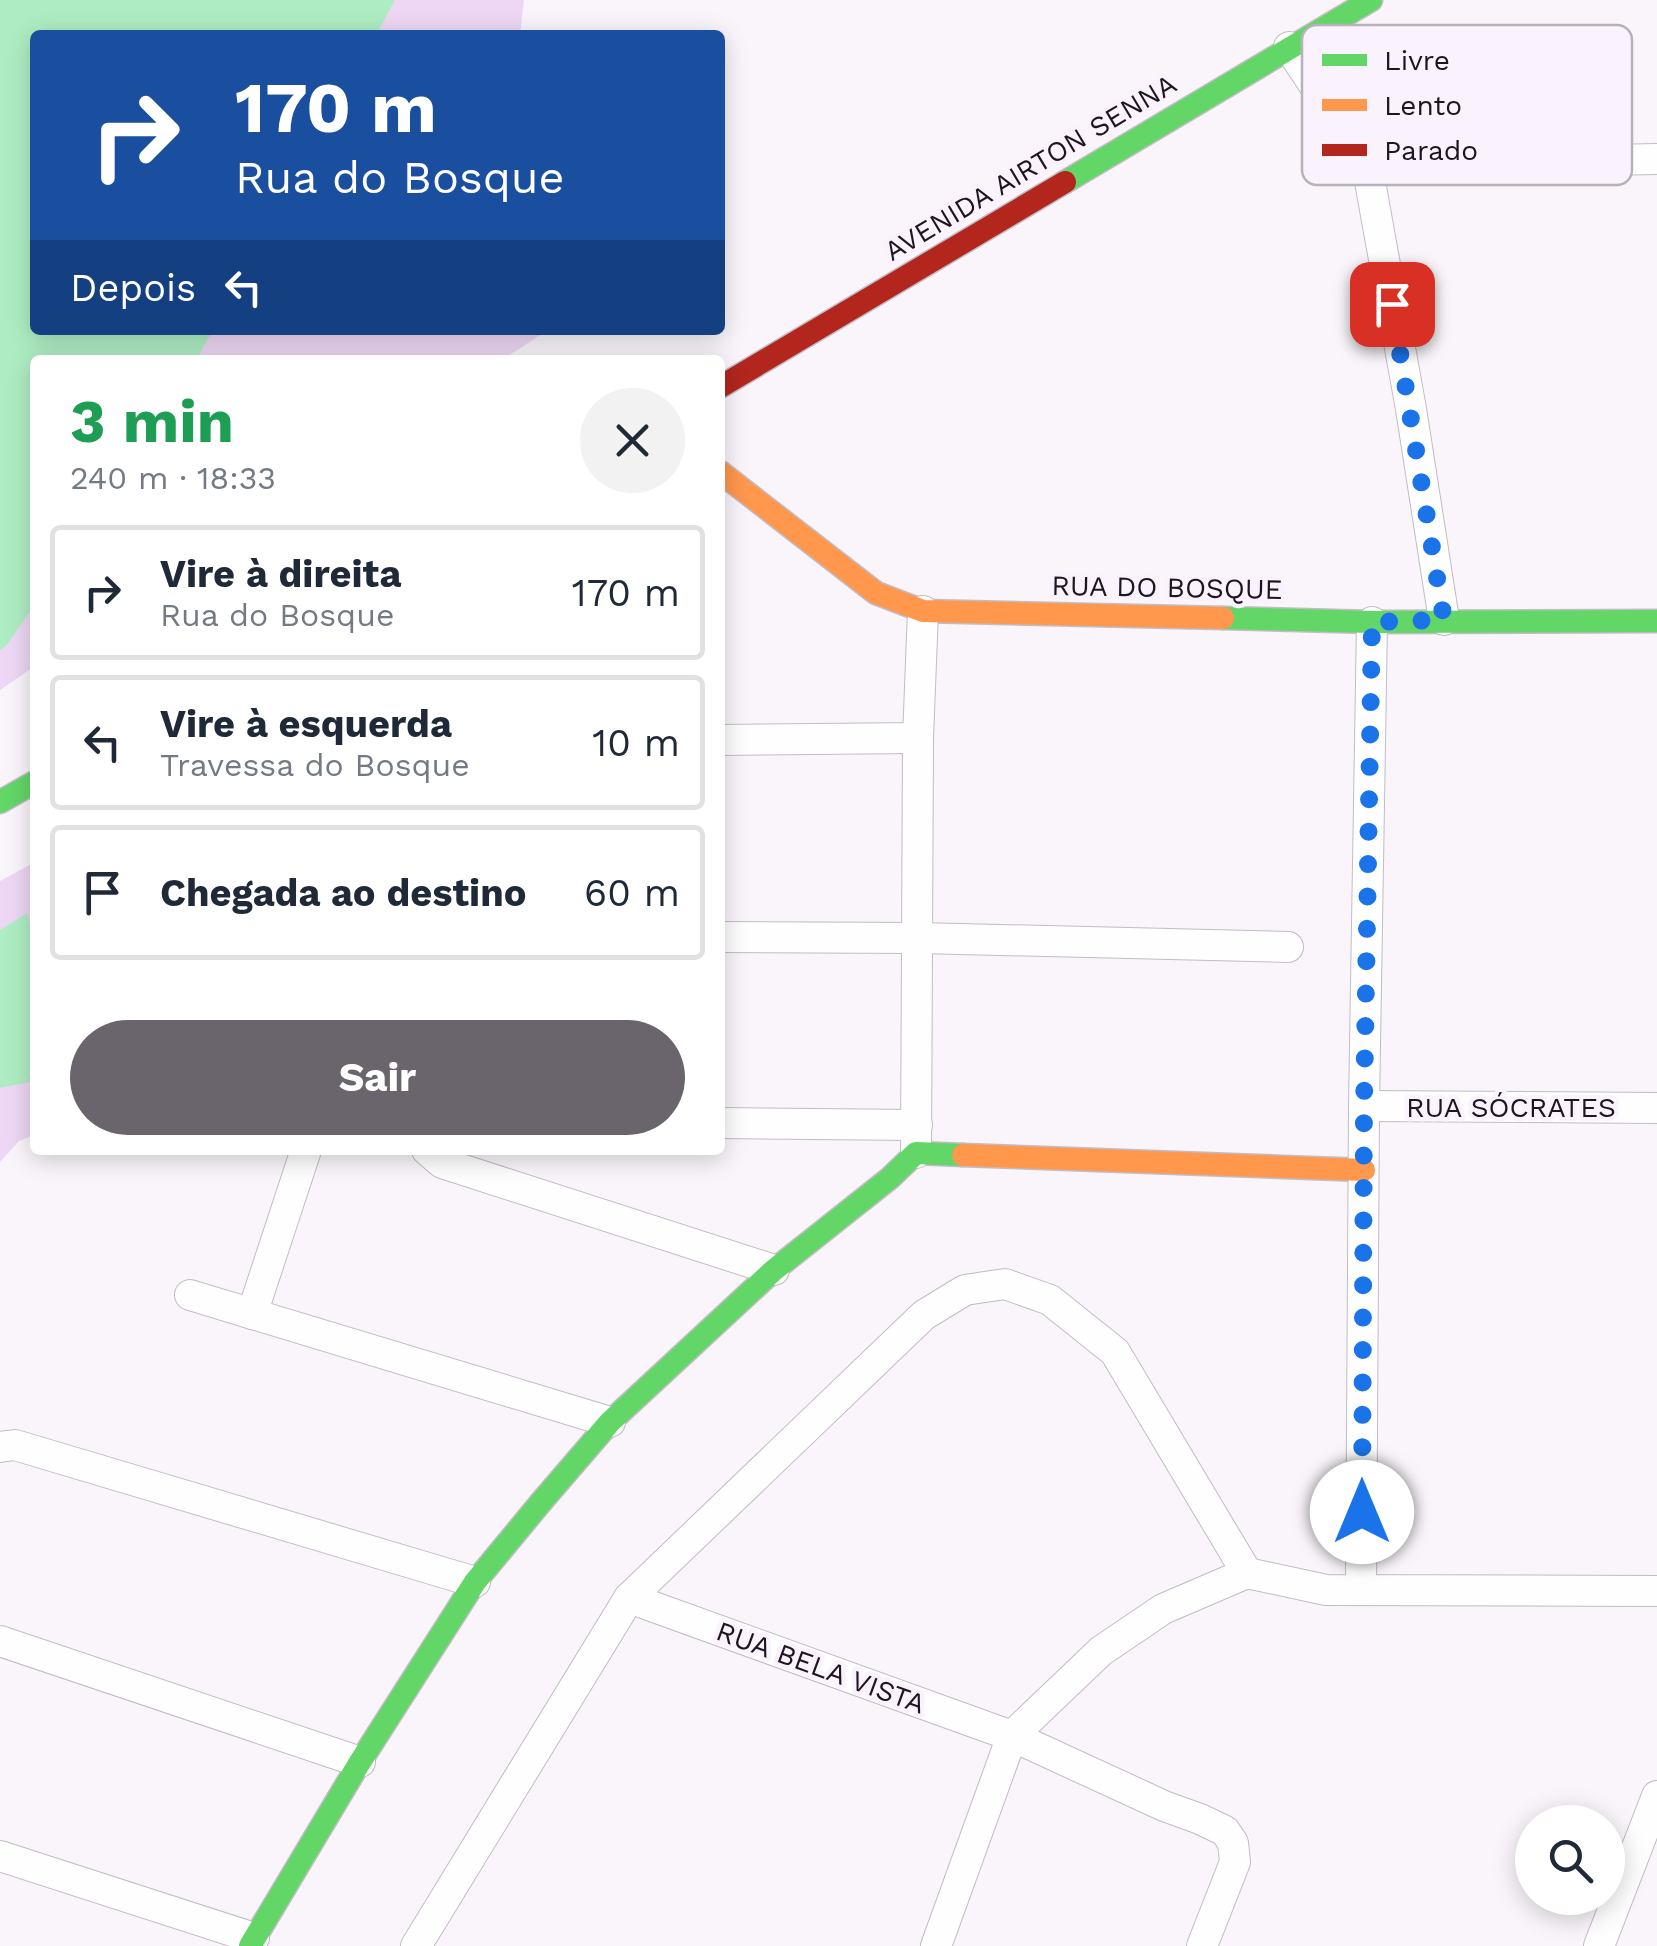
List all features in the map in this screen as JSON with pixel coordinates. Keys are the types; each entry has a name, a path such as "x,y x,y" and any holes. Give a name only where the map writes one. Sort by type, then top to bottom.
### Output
{"street":[{"name":"AVENIDA AIRTON SENNA","path":"1328,25 1370,0"},
{"name":"AVENIDA AIRTON SENNA","path":"725,384 1302,40"},
{"path":"1289,48 1302,68"},
{"path":"1632,160 1657,159"},
{"path":"1371,185 1444,620"},
{"name":"RUA DO BOSQUE","path":"725,476 876,593 922,611 1372,622 1657,621"},
{"path":"0,1856 252,1942 475,1582 610,1422 774,1270 890,1178 916,1139 922,611"},
{"path":"1361,1589 1372,622"},
{"path":"725,740 918,738"},
{"path":"0,802 30,785"},
{"path":"725,936 1288,947"},
{"name":"RUA SÓCRATES","path":"1364,1106 1657,1108"},
{"path":"725,1124 1364,1170"},
{"path":"252,1314 304,1155"},
{"path":"433,1155 442,1162 774,1270"},
{"path":"416,1946 630,1598 924,1315 964,1290 1005,1284 1050,1300 1115,1352 1247,1574"},
{"path":"190,1294 610,1422"},
{"path":"0,1447 15,1445 475,1582"},
{"path":"936,1946 1012,1736 1101,1651 1162,1610 1247,1574 1326,1590 1657,1591"},
{"name":"RUA BELA VISTA","path":"630,1598 1012,1736 1226,1832 1233,1843 1235,1862 1202,1946"},
{"path":"0,1641 360,1762"},
{"path":"1599,1946 1657,1796"}],"shaded area":[{"path":"0,0 524,0 521,30 30,30 30,335 540,335 510,355 30,355 30,669 0,690"},
{"path":"0,0 395,0 379,30 30,30 30,335 210,335 199,355 30,355 30,611 0,650"},
{"path":"30,865 30,1137 19,1141 0,1162 0,881"},
{"path":"27,913 30,1082 0,1088 0,930"}],"traffic: fast":[{"path":"1329,25 1371,0"},
{"path":"1065,182 1302,41"},
{"path":"1223,618 1657,621"},
{"path":"0,802 30,785"},
{"path":"250,1946 360,1762 475,1582 610,1422 774,1270 916,1153 963,1155"}],"traffic: slow":[{"path":"725,476 876,593 923,611 1223,618"},
{"path":"963,1155 1364,1170"}],"traffic: jam":[{"path":"725,384 1065,182"}],"route":[{"path":"1362,1512 1372,622 1444,620 1392,304"}]}
